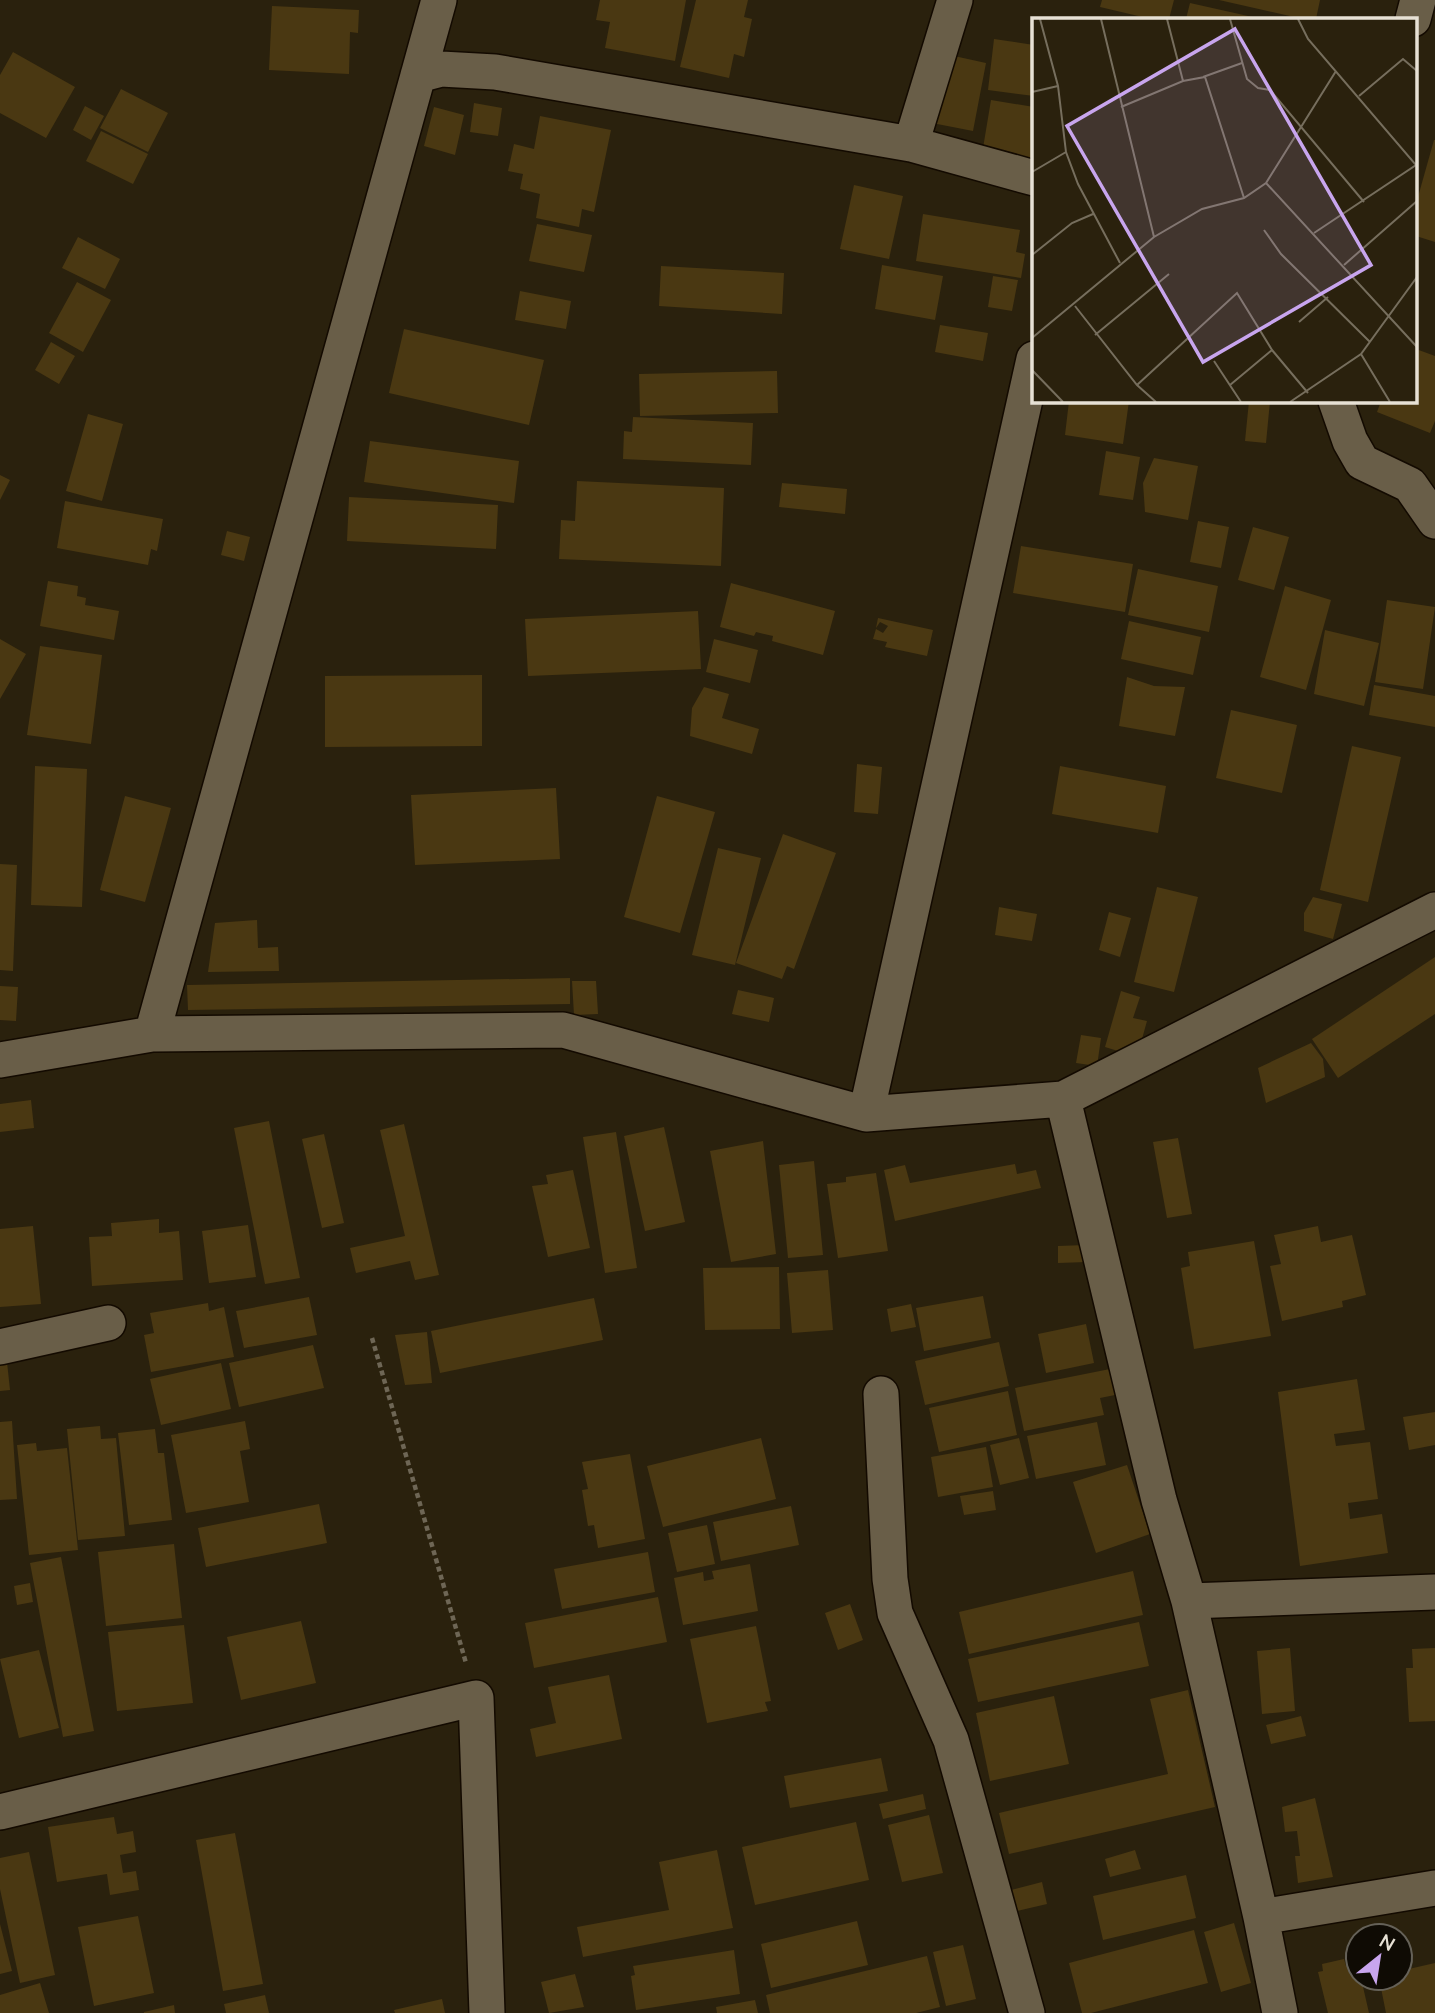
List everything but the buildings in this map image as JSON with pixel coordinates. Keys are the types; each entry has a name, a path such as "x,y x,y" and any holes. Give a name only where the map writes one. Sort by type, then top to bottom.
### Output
{"street":[{"path":"152,1034 439,0"},
{"path":"911,144 956,0"},
{"path":"1413,18 1418,0"},
{"path":"418,75 441,69 495,72 911,144 1032,177"},
{"path":"866,1114 1032,368"},
{"path":"1336,402 1350,441 1363,462 1410,485 1435,519"},
{"path":"0,1060 152,1034 563,1030 866,1114 1063,1099 1435,910"},
{"path":"1063,1099 1159,1500 1189,1601 1261,1917 1280,2013"},
{"path":"0,1347 108,1323"},
{"path":"881,1394 890,1579 895,1613 951,1740 1027,2013"},
{"path":"1189,1601 1435,1592"},
{"path":"0,1812 475,1698 486,2013"},
{"path":"1261,1917 1435,1888"}],"path":[{"path":"372,1338 475,1698"}]}
